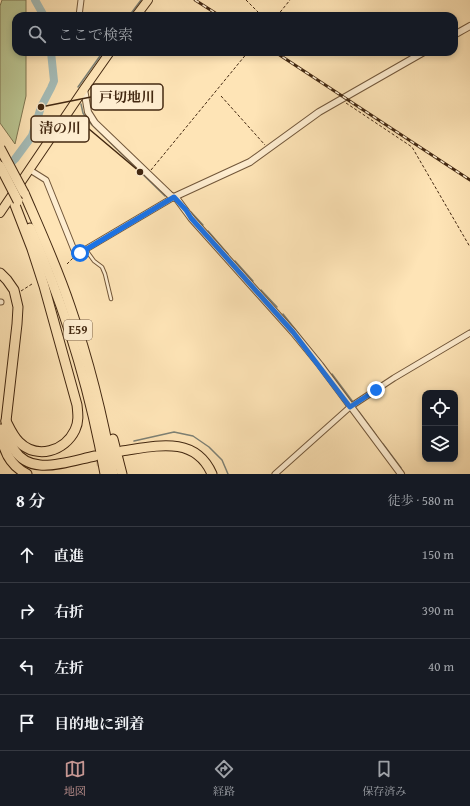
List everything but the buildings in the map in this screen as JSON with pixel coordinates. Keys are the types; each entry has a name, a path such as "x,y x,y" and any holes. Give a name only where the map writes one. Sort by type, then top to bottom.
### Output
{"highway":[{"name":"E59","path":"0,148 24,193 52,258 70,305 84,347 103,421 114,474"},
{"name":"E59","path":"0,166 16,203 45,262 72,335 89,396 106,474"},
{"path":"0,170 16,203 44,286 77,405 78,420 76,429 65,444 43,452 27,449 19,443 12,435 6,421"},
{"path":"0,273 14,290 18,307 6,421 10,444 19,456 28,462 40,465 96,459 50,470 36,470 22,464 13,457 3,444"},
{"path":"0,280 10,294 13,311 1,430 3,444 8,457 21,471 27,474"},
{"path":"84,347 108,422 122,474"},
{"path":"207,474 195,458 176,450 123,454 167,445 182,447 201,456 208,464 212,474"}],"main road":[{"path":"139,12 148,0"},
{"path":"0,213 105,56"}],"street":[{"path":"80,12 81,0"},
{"path":"458,33 470,26"},
{"path":"30,170 46,180 76,255 174,197 241,167 319,112 417,56"},
{"path":"84,89 86,105 91,118 148,174 177,199 191,218 293,332 401,474"},
{"path":"275,474 350,407 394,378 470,333"}],"lane":[{"path":"86,250 94,261 102,267 111,299"}],"path":[{"path":"246,0 258,12"},
{"path":"280,12 290,0"},
{"path":"148,174 245,56"},
{"path":"221,96 268,149"},
{"path":"341,99 412,147 470,247"},
{"path":"67,264 76,255"},
{"path":"19,292 32,284"}],"green space":[{"path":"2,0 26,0 26,12 12,12 12,56 26,56 26,96 15,144 0,123 0,6"}],"waterway":[{"path":"35,0 42,12"},
{"path":"132,12 141,0"},
{"path":"5,169 15,159 32,136 41,107 54,81 51,56"},
{"path":"78,87 100,56"},
{"path":"81,104 83,113 89,122 165,196"},
{"path":"191,212 203,225"},
{"path":"208,231 228,254"},
{"path":"235,261 253,281"},
{"path":"261,290 277,307"},
{"path":"283,314 326,368"},
{"path":"332,374 353,402"},
{"path":"359,412 376,435"},
{"path":"134,441 174,432 193,436 209,447 222,460 228,474"},
{"path":"383,444 401,468"}],"tunnel":[{"path":"96,462 123,456"}],"railway":[{"path":"195,0 214,12"},
{"path":"281,56 470,180"}],"place":[{"name":"戸切地川","path":"41,107"},
{"name":"清の川","path":"140,172"}],"route":[{"path":"80,253 174,197 293,332 320,365 350,407 376,390"}]}
